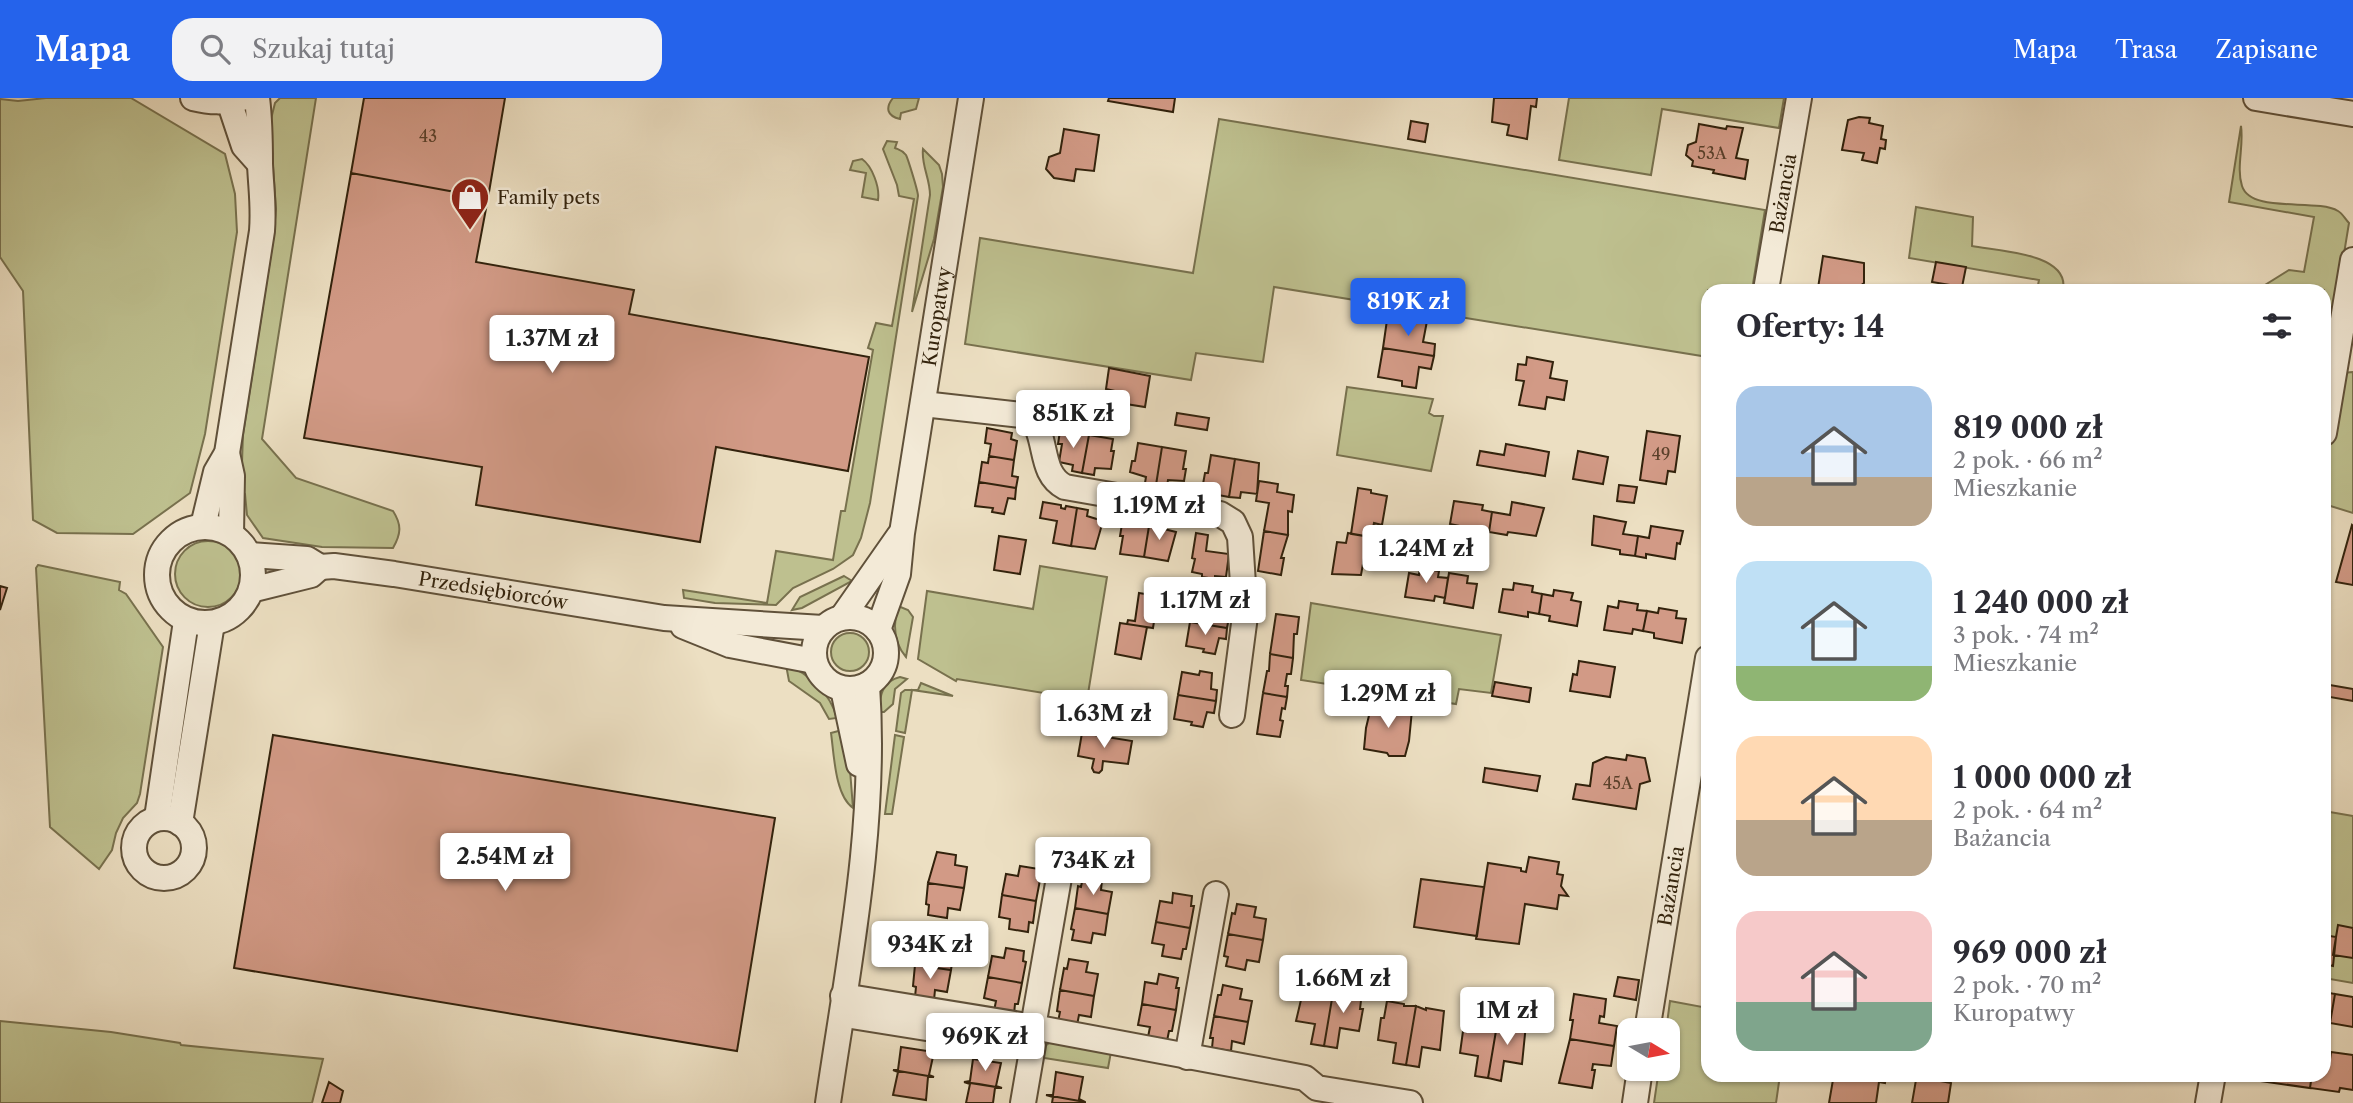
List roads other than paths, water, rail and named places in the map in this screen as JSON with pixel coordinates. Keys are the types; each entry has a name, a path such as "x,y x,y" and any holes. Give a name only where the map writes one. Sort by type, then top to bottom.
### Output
{"street":[{"path":"193,98 211,102 235,100 244,146 260,164"},
{"path":"203,526 216,472 227,453 262,231 262,145 257,98"},
{"name":"Kuropatwy","path":"878,630 898,573 902,533 971,98"},
{"name":"Bażancia","path":"1767,284 1799,98"},
{"path":"2256,98 2353,114"},
{"path":"2331,391 2353,260"},
{"path":"923,404 1030,416 1037,424 1048,470 1055,482 1065,487 1220,514 1233,522 1240,537 1245,616 1232,715"},
{"path":"227,453 232,476 231,534"},
{"path":"203,526 231,534 249,555 253,567 251,590 239,609 229,617 212,623 186,621 166,604 160,594 157,571 159,560 171,540 180,533 203,526"},
{"name":"Kuropatwy","path":"833,622 868,584 902,533"},
{"path":"249,555 307,559 320,567 311,575 251,590"},
{"name":"Przedsiębiorców","path":"320,567 334,566 394,573 664,618 833,622"},
{"name":"Przedsiębiorców","path":"664,618 730,645 814,661"},
{"path":"862,619 878,630 883,639 886,660 876,679 855,687 824,680 814,661 816,638 833,622 862,619"},
{"path":"186,621 168,821 212,623"},
{"path":"828,1103 863,856 866,793 855,687"},
{"name":"Bażancia","path":"1649,1018 1701,701"},
{"path":"1033,1027 1060,872"},
{"path":"1187,1057 1216,894"},
{"path":"842,1006 1033,1027 1305,1079 1315,1095 1410,1103"},
{"path":"842,1006 1033,1045 1023,1103"},
{"path":"1635,1103 1638,1082"},
{"path":"2208,1103 2212,1082"}],"place":[{"name":"Family pets","path":"470,231"}]}
